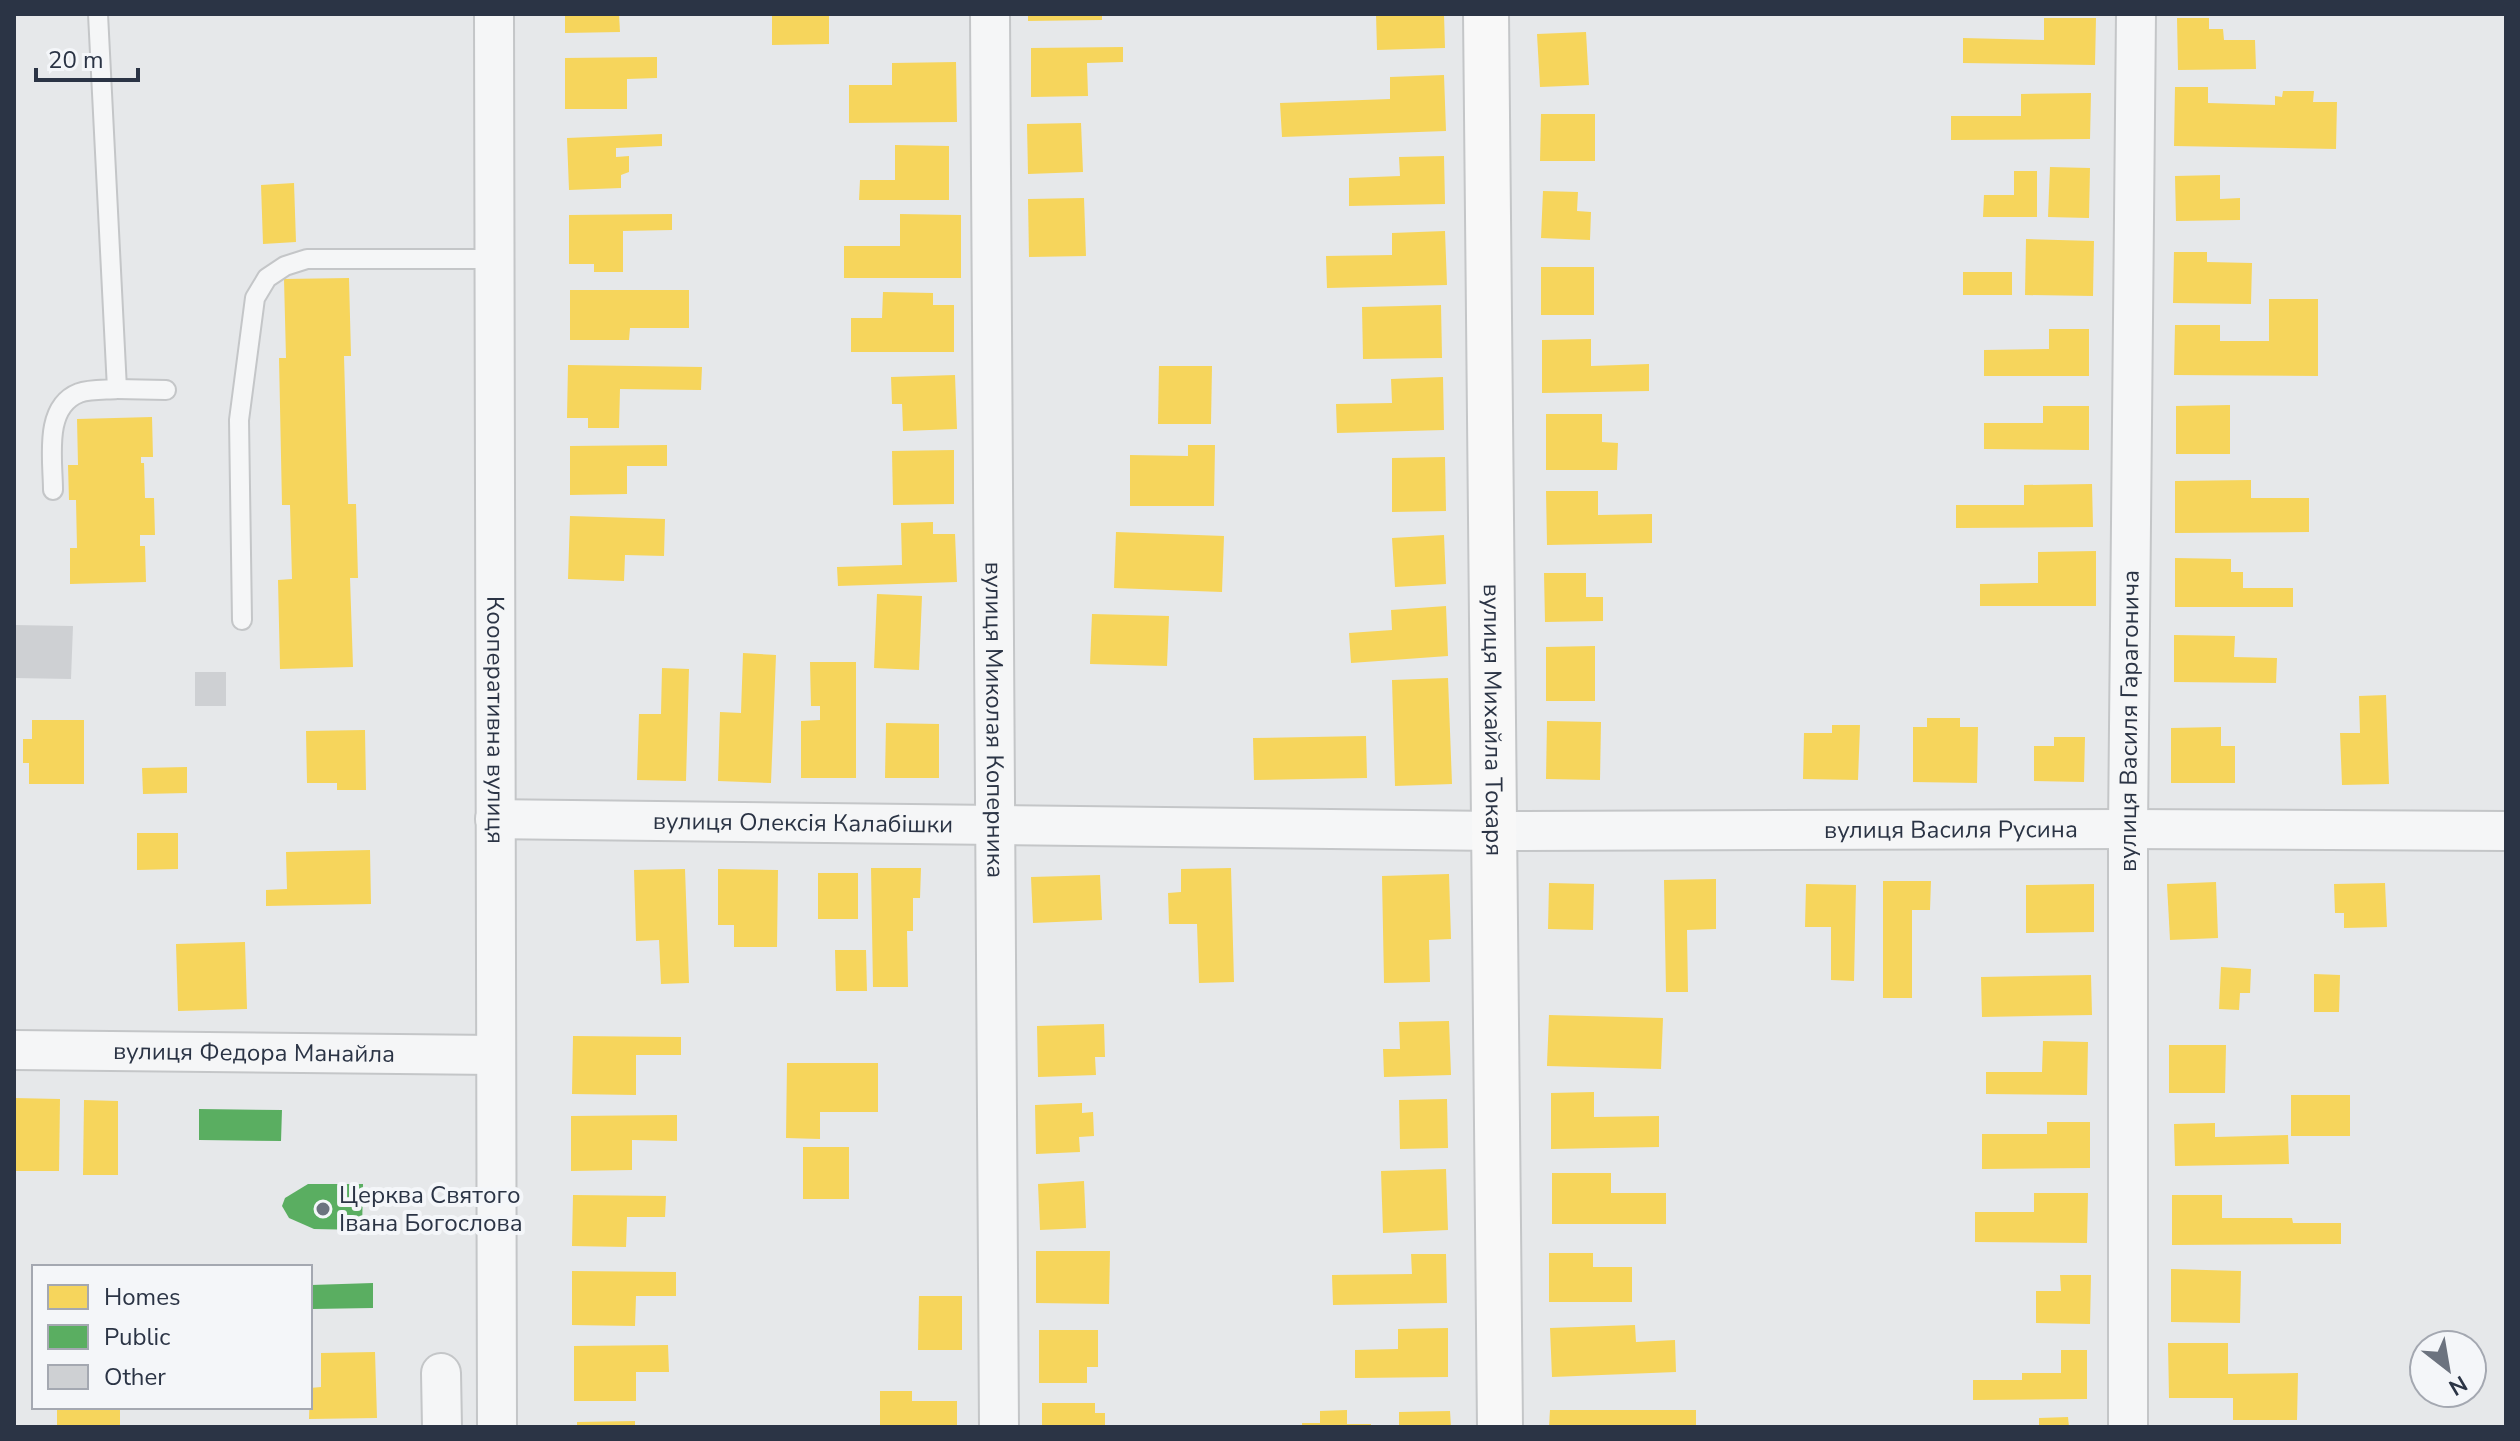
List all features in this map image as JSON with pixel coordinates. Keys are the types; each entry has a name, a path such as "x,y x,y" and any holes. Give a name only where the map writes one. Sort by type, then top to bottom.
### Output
{"street":[{"name":"Кооперативна вулиця","path":"494,14 497,1427"},
{"name":"вулиця Миколая Коперника","path":"990,14 999,1427"},
{"name":"вулиця Михайла Токаря","path":"1486,14 1500,1427"},
{"name":"вулиця Василя Гарагонича","path":"2128,1427 2128,829 2136,14"},
{"name":"вулиця Олексія Калабішки","path":"495,819 1494,831"},
{"name":"вулиця Василя Русина","path":"1494,831 2506,831"},
{"name":"вулиця Федора Манайла","path":"14,1050 495,1055"},
{"path":"441,1373 442,1427"}],"lane":[{"path":"98,14 117,389"},
{"path":"242,620 239,420 255,298 267,278 285,266 307,259 494,259"},
{"path":"53,490 53,426 63,403 80,393 117,389 166,390"}],"building: Homes":[{"path":"565,14 619,14 620,32 565,33"},
{"path":"772,14 829,14 829,44 772,45"},
{"path":"1028,14 1102,14 1102,20 1028,21"},
{"path":"1376,14 1444,14 1445,48 1377,50"},
{"path":"2044,18 2096,18 2095,65 1963,63 1963,38 2044,40"},
{"path":"2177,18 2209,18 2209,29 2223,29 2224,40 2255,40 2256,69 2178,70"},
{"path":"1586,32 1589,85 1540,87 1537,34"},
{"path":"1123,47 1123,62 1087,63 1088,96 1031,97 1031,48"},
{"path":"657,57 657,78 627,79 627,109 565,109 565,58"},
{"path":"956,62 957,122 849,123 849,85 892,85 892,63"},
{"path":"1444,75 1446,131 1282,137 1280,103 1390,99 1390,77"},
{"path":"2175,87 2208,87 2208,103 2275,105 2275,96 2282,97 2283,91 2314,91 2313,102 2337,102 2336,149 2174,146"},
{"path":"2091,93 2090,139 1951,140 1951,116 2021,116 2021,94"},
{"path":"1541,114 1595,114 1595,161 1540,161"},
{"path":"1081,123 1083,172 1028,174 1027,124"},
{"path":"662,134 662,146 616,148 616,157 629,156 629,172 621,175 621,188 569,190 567,138"},
{"path":"895,145 949,146 949,200 859,200 860,180 895,180"},
{"path":"1444,156 1445,204 1349,206 1349,178 1400,176 1399,157"},
{"path":"2050,167 2090,168 2089,218 2048,217"},
{"path":"2014,171 2037,171 2037,217 1983,217 1984,195 2014,195"},
{"path":"2220,175 2220,199 2240,198 2240,220 2176,221 2175,176"},
{"path":"294,183 296,242 263,244 261,185"},
{"path":"1543,191 1578,192 1577,211 1591,212 1590,240 1541,238"},
{"path":"1084,198 1086,256 1029,257 1028,199"},
{"path":"672,214 672,230 623,231 623,272 594,272 594,264 569,264 569,215"},
{"path":"900,214 961,215 961,278 844,278 844,246 900,246"},
{"path":"1445,231 1447,285 1327,288 1326,256 1392,255 1392,233"},
{"path":"2026,239 2094,241 2093,296 2025,295"},
{"path":"2174,252 2207,252 2207,262 2252,263 2251,304 2173,303"},
{"path":"1541,267 1594,267 1594,315 1541,315"},
{"path":"1963,272 2012,272 2012,295 1963,295"},
{"path":"349,278 351,356 344,356 348,504 356,504 358,578 350,578 353,667 280,669 278,580 292,579 290,505 282,505 279,358 286,358 284,279"},
{"path":"570,290 689,290 689,328 630,328 629,340 570,340"},
{"path":"883,292 933,293 933,305 954,305 954,352 851,352 851,318 882,318"},
{"path":"2269,299 2318,299 2318,376 2174,375 2175,325 2220,325 2220,341 2269,341"},
{"path":"1441,305 1442,358 1363,359 1362,307"},
{"path":"2049,329 2089,329 2089,376 1984,376 1984,350 2049,349"},
{"path":"1591,339 1591,366 1649,364 1649,391 1542,393 1542,340"},
{"path":"568,365 702,367 701,390 620,389 619,428 588,428 588,418 567,418"},
{"path":"1159,366 1212,366 1211,424 1158,424"},
{"path":"955,375 957,429 903,431 902,404 892,404 891,377"},
{"path":"1443,377 1444,430 1337,433 1336,404 1392,403 1391,379"},
{"path":"2230,405 2230,454 2176,454 2176,406"},
{"path":"2043,406 2089,406 2089,450 1984,449 1984,423 2043,423"},
{"path":"1546,414 1602,414 1602,442 1618,443 1617,470 1546,470"},
{"path":"152,417 153,457 141,457 141,463 144,463 145,498 154,498 155,535 140,535 140,546 145,546 146,582 70,584 70,548 77,548 76,500 69,500 68,465 78,465 77,419"},
{"path":"667,445 667,466 627,466 627,494 570,495 570,446"},
{"path":"1188,445 1215,445 1214,506 1130,506 1130,455 1188,456"},
{"path":"954,450 954,504 893,505 892,451"},
{"path":"1445,457 1446,511 1392,512 1392,458"},
{"path":"2251,480 2251,498 2309,498 2309,532 2175,533 2175,481"},
{"path":"2092,484 2093,527 1956,528 1956,505 2024,505 2024,485"},
{"path":"1546,491 1598,491 1598,515 1652,514 1652,543 1547,545"},
{"path":"570,516 665,519 664,556 625,555 624,581 568,579"},
{"path":"933,522 933,534 955,534 957,582 838,586 837,567 902,565 901,523"},
{"path":"1116,532 1224,536 1222,592 1114,588"},
{"path":"1444,535 1446,584 1395,587 1392,538"},
{"path":"2096,551 2096,606 1980,606 1980,584 2038,583 2038,552"},
{"path":"2175,558 2231,559 2231,572 2243,572 2243,588 2293,588 2293,607 2175,607"},
{"path":"1544,573 1586,573 1586,597 1603,597 1603,621 1545,622"},
{"path":"877,594 922,596 919,670 874,668"},
{"path":"1446,606 1448,656 1351,663 1349,633 1392,630 1391,610"},
{"path":"1092,614 1169,616 1167,666 1090,664"},
{"path":"2174,635 2235,636 2234,657 2277,658 2276,683 2174,682"},
{"path":"1595,646 1595,701 1546,701 1546,647"},
{"path":"743,653 776,655 771,783 718,781 720,712 741,713"},
{"path":"810,662 856,662 856,778 801,778 801,721 820,720 820,706 811,706"},
{"path":"662,668 689,669 686,781 637,780 639,714 661,714"},
{"path":"1448,678 1452,784 1395,786 1392,680"},
{"path":"2386,695 2389,784 2342,785 2340,733 2360,733 2359,696"},
{"path":"1927,718 1960,718 1960,727 1978,727 1977,783 1913,782 1913,727 1927,727"},
{"path":"32,720 84,720 84,784 29,784 29,763 23,763 23,739 32,739"},
{"path":"1547,721 1601,722 1600,780 1546,779"},
{"path":"886,723 939,724 939,778 885,778"},
{"path":"1832,725 1860,725 1858,780 1803,779 1804,733 1832,733"},
{"path":"2221,727 2221,746 2235,746 2235,783 2171,783 2171,728"},
{"path":"365,730 366,790 337,790 337,783 307,783 306,731"},
{"path":"1366,736 1367,778 1254,780 1253,738"},
{"path":"2054,737 2085,737 2084,782 2034,781 2034,746 2054,746"},
{"path":"187,767 187,793 143,794 142,768"},
{"path":"137,833 178,833 178,869 137,870"},
{"path":"370,850 371,904 266,906 266,890 287,889 286,852"},
{"path":"871,868 921,868 920,898 913,898 913,931 907,931 908,987 873,987"},
{"path":"1231,868 1234,982 1199,983 1197,924 1169,924 1168,893 1181,892 1181,869"},
{"path":"685,869 689,983 661,984 659,940 636,941 634,870"},
{"path":"718,869 778,870 777,947 734,947 734,925 718,925"},
{"path":"818,873 858,873 858,919 818,919"},
{"path":"1449,874 1451,939 1429,940 1430,982 1384,983 1382,876"},
{"path":"1100,875 1102,920 1033,923 1031,877"},
{"path":"1716,879 1716,929 1687,930 1688,992 1666,992 1664,880"},
{"path":"1883,881 1931,881 1930,910 1912,910 1912,998 1883,998"},
{"path":"2216,882 2218,938 2170,940 2167,884"},
{"path":"1549,883 1594,884 1593,930 1548,929"},
{"path":"2385,883 2387,927 2344,928 2344,913 2335,913 2334,884"},
{"path":"1806,884 1856,885 1854,981 1831,980 1831,927 1805,927"},
{"path":"2094,884 2094,932 2026,933 2026,885"},
{"path":"245,942 247,1009 178,1011 176,944"},
{"path":"835,950 866,950 867,991 836,991"},
{"path":"2221,967 2251,969 2250,993 2240,993 2239,1010 2219,1009"},
{"path":"2314,974 2340,975 2339,1012 2314,1012"},
{"path":"2091,975 2092,1015 1982,1017 1981,977"},
{"path":"1549,1015 1663,1018 1661,1069 1547,1066"},
{"path":"1449,1021 1451,1075 1384,1077 1383,1049 1400,1049 1399,1022"},
{"path":"1104,1024 1105,1057 1095,1057 1096,1075 1038,1077 1037,1026"},
{"path":"573,1036 681,1037 681,1055 636,1055 636,1095 572,1094"},
{"path":"2043,1041 2088,1042 2087,1095 1986,1094 1986,1072 2042,1072"},
{"path":"2169,1045 2226,1045 2225,1093 2169,1093"},
{"path":"787,1063 878,1063 878,1112 820,1112 820,1139 786,1138"},
{"path":"1594,1092 1594,1117 1659,1116 1659,1147 1551,1149 1551,1093"},
{"path":"2291,1095 2350,1095 2350,1136 2291,1136"},
{"path":"14,1098 60,1099 59,1171 14,1171"},
{"path":"1447,1099 1448,1148 1400,1149 1399,1100"},
{"path":"84,1100 118,1101 118,1175 83,1175"},
{"path":"1082,1103 1082,1113 1093,1112 1094,1136 1079,1137 1080,1152 1036,1154 1035,1105"},
{"path":"677,1115 677,1141 632,1140 632,1170 571,1171 571,1116"},
{"path":"2047,1122 2090,1122 2090,1168 1982,1169 1982,1134 2047,1134"},
{"path":"2215,1123 2215,1137 2288,1135 2289,1164 2175,1166 2174,1124"},
{"path":"803,1147 849,1147 849,1199 803,1199"},
{"path":"1446,1169 1448,1230 1383,1233 1381,1171"},
{"path":"1552,1173 1611,1173 1611,1193 1666,1193 1666,1224 1552,1224"},
{"path":"1084,1181 1086,1228 1040,1230 1038,1184"},
{"path":"2034,1193 2088,1193 2087,1243 1975,1242 1975,1212 2034,1212"},
{"path":"573,1195 666,1196 665,1217 627,1217 626,1247 572,1246"},
{"path":"2172,1195 2222,1195 2222,1218 2292,1218 2293,1223 2341,1223 2341,1244 2172,1245"},
{"path":"1036,1251 1110,1251 1109,1304 1036,1303"},
{"path":"1549,1253 1593,1253 1593,1267 1632,1267 1632,1302 1549,1302"},
{"path":"1411,1254 1446,1254 1447,1303 1333,1305 1332,1275 1412,1274"},
{"path":"2171,1269 2241,1271 2240,1323 2171,1322"},
{"path":"572,1271 676,1272 676,1296 636,1296 635,1326 572,1325"},
{"path":"2060,1275 2091,1275 2090,1324 2036,1323 2036,1291 2061,1291"},
{"path":"919,1296 962,1296 962,1350 918,1350"},
{"path":"1635,1325 1636,1342 1675,1340 1676,1372 1552,1377 1550,1328"},
{"path":"1448,1328 1448,1377 1355,1378 1355,1350 1398,1349 1398,1329"},
{"path":"1039,1330 1098,1330 1098,1367 1087,1367 1087,1383 1039,1383"},
{"path":"2168,1343 2228,1343 2228,1374 2298,1373 2297,1420 2233,1420 2233,1398 2169,1398"},
{"path":"668,1345 669,1372 636,1372 636,1401 574,1401 574,1346"},
{"path":"2061,1350 2087,1350 2087,1399 1973,1400 1973,1380 2022,1380 2022,1373 2061,1373"},
{"path":"375,1352 377,1418 309,1419 312,1388 321,1387 321,1353"},
{"path":"880,1391 912,1391 912,1401 957,1401 957,1427 880,1427"},
{"path":"1042,1403 1095,1403 1095,1413 1105,1413 1105,1427 1042,1427"},
{"path":"57,1409 120,1409 120,1427 57,1427"},
{"path":"1347,1410 1347,1424 1371,1424 1371,1427 1302,1427 1302,1423 1320,1423 1320,1411"},
{"path":"1550,1410 1696,1410 1696,1427 1549,1427"},
{"path":"1450,1411 1451,1427 1399,1427 1399,1412"},
{"path":"2068,1417 2069,1427 2039,1427 2039,1418"},
{"path":"635,1421 635,1427 577,1427 577,1422"}],"building: Public":[{"path":"199,1109 282,1110 281,1141 199,1140"},
{"name":"Церква Святого Івана Богослова","path":"308,1184 363,1184 362,1230 314,1229 289,1218 282,1206 285,1198"},
{"path":"373,1283 373,1308 312,1309 312,1285"}],"building: Other":[{"path":"14,625 73,626 71,679 14,678"},
{"path":"195,672 226,672 226,706 195,706"}],"place":[{"name":"Церква Святого Івана Богослова","path":"323,1209"}]}
